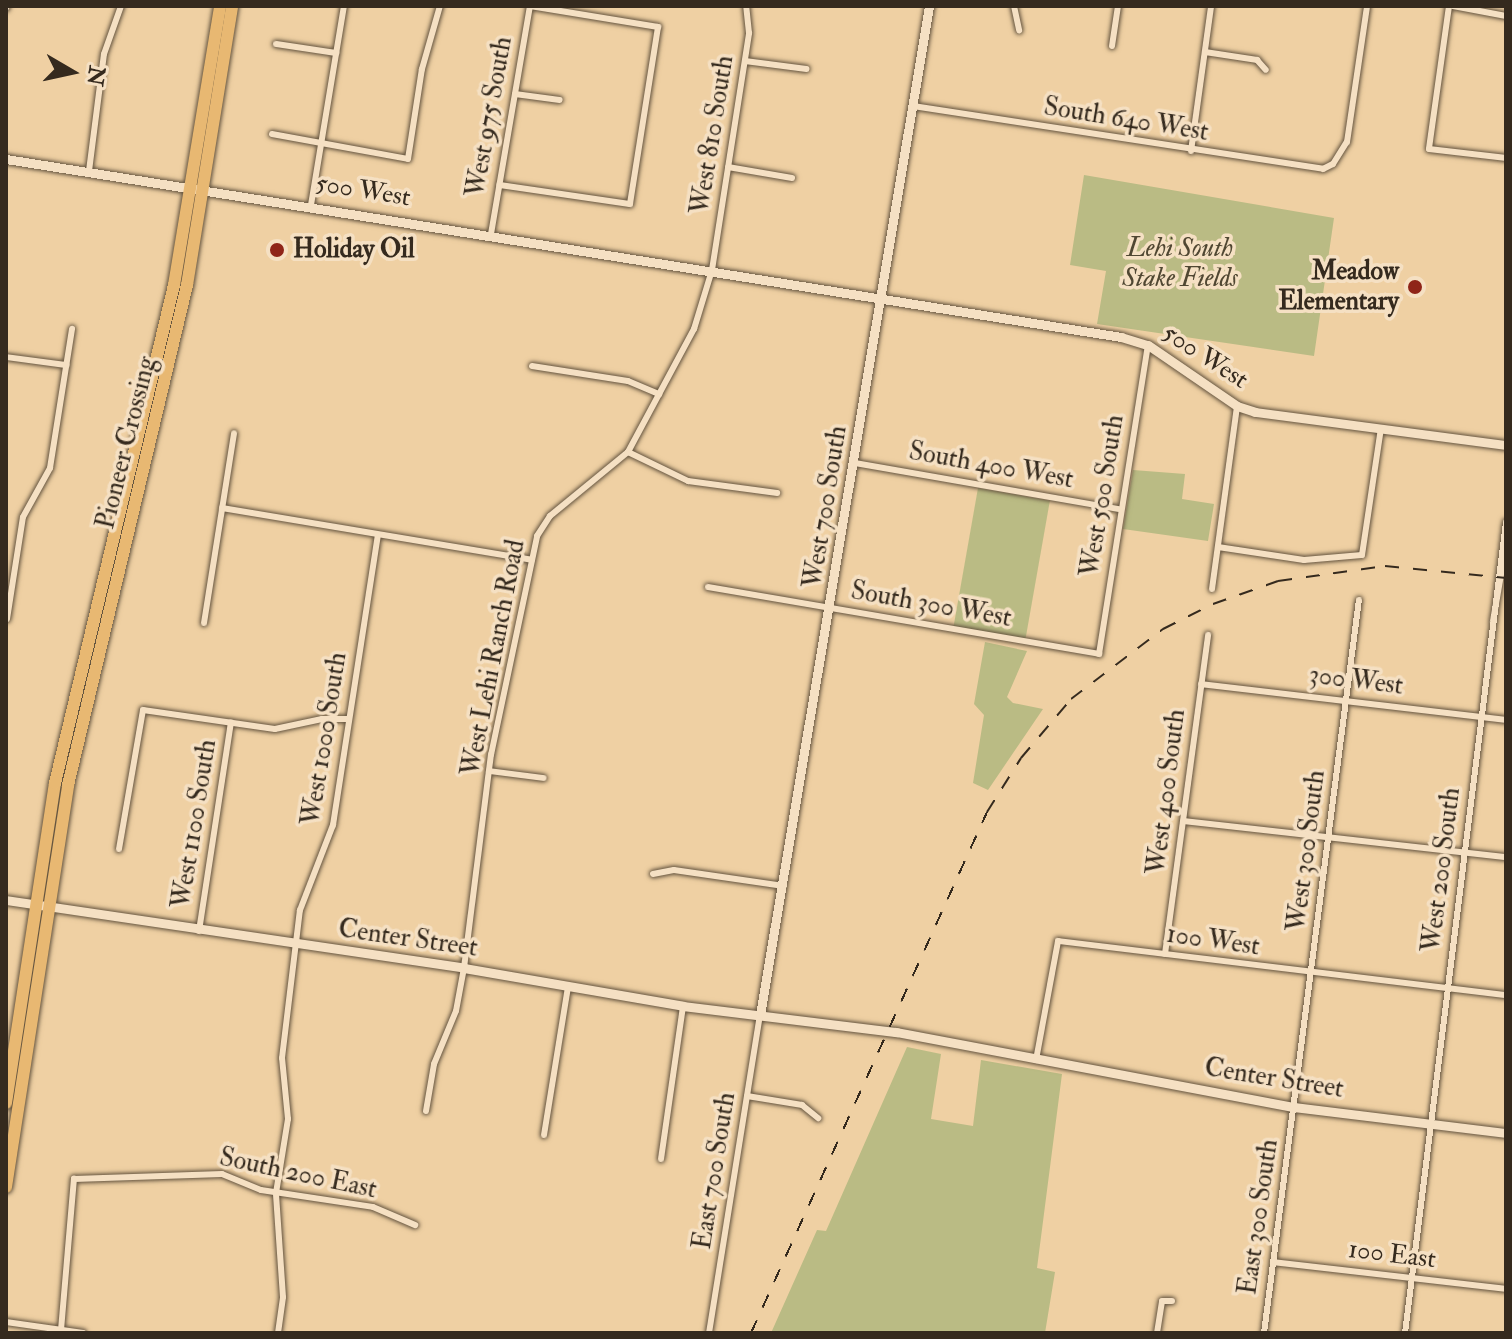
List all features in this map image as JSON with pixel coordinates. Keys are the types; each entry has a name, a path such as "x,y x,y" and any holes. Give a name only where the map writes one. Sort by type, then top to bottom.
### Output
{"highway":[{"name":"Pioneer Crossing","path":"198,188 220,6"},
{"name":"Pioneer Crossing","path":"43,907 62,748 198,188 232,6"},
{"path":"6,1103 43,907"},
{"path":"6,1187 43,907"}],"street":[{"path":"89,171 104,54 121,6"},
{"path":"311,205 344,6"},
{"path":"272,134 408,159 422,69 440,6"},
{"path":"499,185 630,204 658,27 530,6"},
{"name":"West 975 South","path":"491,234 530,6"},
{"name":"West 810 South","path":"712,270 745,61 746,6"},
{"name":"West 700 South","path":"760,1015 831,608 929,6"},
{"path":"1014,6 1019,30"},
{"path":"1112,46 1118,6"},
{"path":"1191,151 1211,6"},
{"name":"South 640 West","path":"913,106 1314,170 1333,164 1347,142 1367,6"},
{"path":"1506,16 1451,6 1429,149 1506,158"},
{"path":"276,44 336,53"},
{"path":"1205,52 1257,60 1266,70"},
{"path":"745,61 806,69"},
{"path":"515,94 560,100"},
{"name":"500 West","path":"6,159 880,297 1148,345 1237,406 1506,445"},
{"path":"728,167 792,178"},
{"name":"West Lehi Ranch Road","path":"426,1111 434,1064 456,1011 489,771 537,536 550,516 628,452 694,329 712,270"},
{"path":"7,619 23,517 50,468 72,329"},
{"name":"West 500 South","path":"1099,654 1119,509 1148,345"},
{"path":"6,357 66,365"},
{"path":"532,366 628,381 659,394"},
{"path":"1212,589 1237,406"},
{"path":"1218,547 1304,560 1362,555 1381,428"},
{"path":"204,623 234,433"},
{"path":"628,452 688,481 777,493"},
{"name":"South 400 West","path":"855,463 1119,509"},
{"path":"222,508 532,560"},
{"name":"West 200 South","path":"1405,1333 1506,522"},
{"name":"West 1000 South","path":"278,1333 283,1297 276,1193 288,1119 282,1058 296,946 305,892 331,834 378,535"},
{"name":"West 200 South","path":"1493,621 1506,546"},
{"name":"South 300 West","path":"708,587 1099,654"},
{"name":"West 300 South","path":"1294,1107 1359,600"},
{"name":"West 400 South","path":"1165,954 1208,635"},
{"name":"300 West","path":"1201,684 1506,720"},
{"path":"119,849 143,710 275,729 322,719 349,719"},
{"name":"West 1100 South","path":"199,931 231,722"},
{"path":"489,771 544,778"},
{"path":"1184,821 1506,857"},
{"path":"653,874 674,870 784,886"},
{"name":"Center Street","path":"6,900 296,946 464,968 683,1006 846,1027 1294,1107 1506,1133"},
{"name":"100 West","path":"1036,1060 1058,941 1311,975 1506,995"},
{"path":"544,1135 568,987"},
{"path":"661,1159 683,1006"},
{"name":"East 700 South","path":"709,1333 760,1015"},
{"path":"747,1096 802,1105 818,1118"},
{"name":"East 300 South","path":"1264,1333 1294,1107"},
{"name":"South 200 East","path":"61,1330 74,1179 222,1174 276,1193 373,1207 415,1225"},
{"name":"100 East","path":"1273,1262 1506,1289"},
{"path":"1157,1333 1162,1301 1172,1301"},
{"path":"6,1322 83,1333"}],"green space":[{"name":"Lehi South Stake Fields","path":"1084,175 1334,218 1314,356 1097,324 1106,271 1070,265"},
{"path":"1133,470 1185,474 1182,499 1214,504 1208,541 1123,529"},
{"path":"978,488 1050,501 1025,640 954,627"},
{"path":"985,642 1027,651 1007,697 1013,703 1043,709 988,790 973,783 984,715 974,704"},
{"path":"907,1047 941,1054 931,1119 973,1126 981,1060 1062,1074 1037,1268 1055,1272 1045,1333 771,1333 817,1230 826,1231"}],"railway":[{"path":"751,1333 987,812 1021,758 1071,699 1163,629 1213,604 1278,581 1385,566 1506,578"}],"place":[{"name":"Holiday Oil","path":"277,250"},
{"name":"Meadow Elementary","path":"1415,287"}]}
